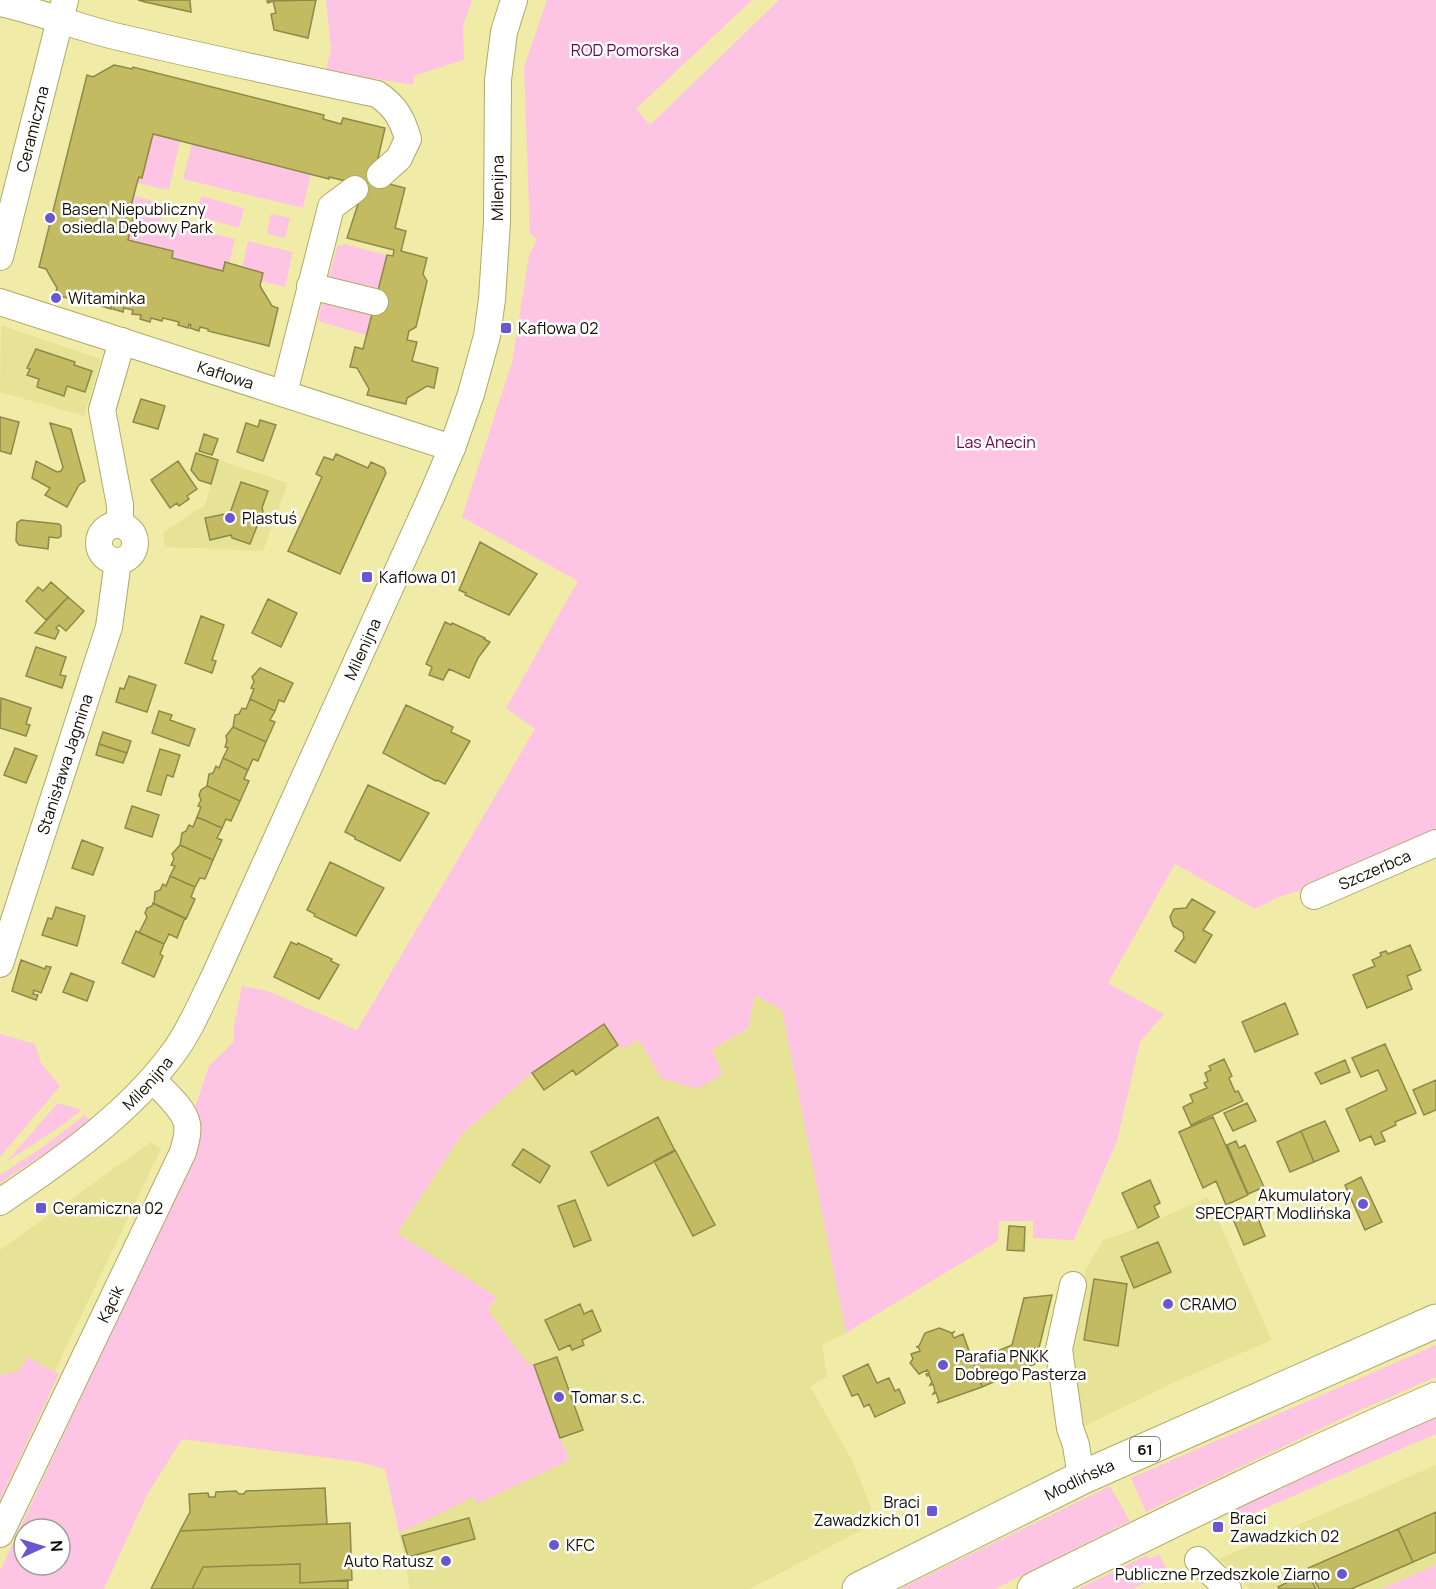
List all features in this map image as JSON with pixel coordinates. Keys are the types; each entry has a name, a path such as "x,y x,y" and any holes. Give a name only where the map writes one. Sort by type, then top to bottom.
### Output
{"main road":[{"name":"Modlińska","path":"859,1589 1081,1478 1436,1320"},
{"path":"1034,1589 1268,1474 1436,1399"}],"street":[{"name":"Milenijna","path":"0,1202 76,1149 153,1080 176,1050 215,975 452,448 474,384 492,299 498,222 498,80 504,32 514,0"},
{"path":"0,3 30,10 62,10 123,38 377,94 398,112 408,139 399,158 380,175"},
{"name":"Ceramiczna","path":"0,257 62,10"},
{"path":"284,393 306,272 331,207 355,189"},
{"path":"306,272 375,302"},
{"name":"Kaflowa","path":"0,302 452,448"},
{"name":"Stanisława Jagmina","path":"0,964 109,627 118,561 105,557 99,546 99,539 107,528 120,525 120,505 102,410 122,342"},
{"name":"Szczerbca","path":"1314,896 1436,843"},
{"name":"Kącik","path":"0,1534 183,1152 188,1133 183,1113 153,1080"},
{"path":"1073,1285 1059,1350 1070,1428 1076,1445 1081,1478"},
{"path":"1198,1560 1228,1589"}],"shaded area":[{"path":"1,325 101,359 84,416 0,392"},
{"name":"Plastuś","path":"218,460 288,483 263,551 165,547 163,533 205,505"},
{"path":"755,995 782,1010 846,1333 822,1345 827,1377 810,1386 851,1458 877,1522 750,1589 410,1589 399,1533 474,1496 477,1504 570,1459 528,1364 488,1310 397,1233 463,1133 527,1077 604,1024 618,1045 639,1040 661,1078 748,1029"},
{"path":"151,1142 161,1149 0,1486 0,1250"},
{"name":"CRAMO","path":"1208,1197 1272,1340 1179,1380 1079,1429 1071,1357 1086,1269 1103,1240 1138,1228"},
{"path":"1436,1465 1436,1565 1381,1589 1250,1589 1219,1559"}],"green space":[{"path":"326,0 472,0 463,26 464,60 413,76 413,85 326,71 331,48"},
{"name":"Las Anecin","path":"547,0 752,0 636,109 650,125 779,0 1436,0 1436,833 1320,885 1281,896 1255,909 1175,864 1108,983 1164,1014 1140,1042 1117,1141 1074,1240 1033,1238 1033,1221 999,1221 998,1241 846,1333 782,1010 755,995 748,1029 712,1049 723,1074 697,1089 661,1078 639,1040 622,1049 604,1024 527,1077 463,1133 397,1233 497,1297 488,1310 528,1364 534,1365 570,1460 477,1504 474,1497 399,1533 385,1469 359,1462 182,1439 147,1495 104,1589 0,1589 0,1571 12,1545 12,1577 72,1577 72,1517 25,1517 191,1161 194,1110 209,1066 234,1042 234,1026 242,986 268,991 357,1030 535,729 506,708 578,581 462,517 512,362 529,256 537,239 530,234 524,67"},
{"path":"153,134 180,141 169,190 137,183 139,177 142,178"},
{"path":"192,144 311,174 303,208 183,179"},
{"path":"134,196 165,204 161,221 235,239 229,264 225,263 223,271 172,258 173,251 128,240"},
{"path":"201,196 244,208 239,228 196,216"},
{"path":"271,214 290,218 285,238 267,234"},
{"path":"248,241 293,252 285,287 261,281 263,273 242,268"},
{"path":"344,244 387,255 377,292 331,280 329,277 337,247"},
{"path":"328,300 373,309 366,335 321,322 318,319 322,303"},
{"path":"0,1034 35,1044 41,1063 60,1086 0,1157"},
{"path":"58,1103 82,1110 6,1162"},
{"path":"85,1115 90,1120 64,1141 0,1183 0,1175 43,1147"},
{"path":"1436,1345 1436,1377 1358,1411 1146,1512 1131,1478"},
{"path":"25,1356 59,1374 0,1500 0,1375 21,1368"},
{"path":"1436,1418 1436,1434 1233,1522 1229,1513 1359,1451"},
{"path":"1110,1486 1130,1521 995,1589 900,1589"},
{"path":"1159,1554 1168,1571 1133,1589 1078,1589 1147,1555 1149,1559"},
{"path":"1436,1565 1436,1589 1381,1589"}],"building":[{"path":"138,0 190,0 191,12 145,2"},
{"path":"316,0 308,38 274,30 271,14 276,13 273,1 268,3 267,1"},
{"path":"114,65 132,69 133,67 324,115 323,119 341,124 343,118 385,128 376,167 385,183 405,188 395,228 406,231 401,251 427,258 423,274 427,281 416,327 409,331 407,340 417,342 412,361 438,368 434,388 427,386 407,398 406,404 367,395 369,389 357,368 350,367 355,347 363,349 387,255 393,256 394,250 347,238 360,198 350,182 329,177 329,179 153,134 142,178 139,177 131,206 136,207 128,240 173,251 172,258 223,271 225,262 263,273 260,286 272,306 278,308 269,346 200,327 199,331 190,328 189,324 188,328 178,325 179,322 163,318 162,321 151,318 150,322 140,319 141,315 132,314 133,310 124,308 123,312 113,309 112,305 111,309 101,306 102,303 77,296 76,300 55,295 57,288 46,269 39,267 87,75 93,77"},
{"path":"36,349 75,362 74,365 92,371 85,392 67,386 64,396 37,387 39,379 27,375 30,369 27,368"},
{"path":"141,399 165,406 158,429 133,422"},
{"path":"0,417 19,422 11,454 0,451"},
{"path":"260,420 276,425 263,461 237,452 246,423 258,427"},
{"path":"50,423 71,429 85,481 79,485 67,507 45,495 50,488 32,478 36,461 57,472 63,467"},
{"path":"204,434 218,439 212,455 199,451"},
{"path":"196,453 218,460 211,484 199,480 191,470"},
{"path":"336,454 368,468 371,462 384,468 386,473 340,574 288,551 322,477 316,474 324,457 333,460"},
{"path":"178,461 197,489 187,496 189,499 179,506 177,503 170,508 151,480"},
{"path":"241,482 268,491 250,544 232,538 231,535 210,540 205,518 230,513"},
{"path":"21,520 59,524 61,536 49,537 48,549 19,545 16,541 17,523"},
{"path":"480,542 537,574 509,615 459,590"},
{"path":"51,582 68,597 46,620 26,601 38,587 43,591"},
{"path":"68,597 84,611 66,631 59,625 56,628 59,631 55,639 35,633"},
{"path":"268,599 297,613 281,647 252,633"},
{"path":"201,616 224,625 212,660 216,661 212,673 185,663"},
{"path":"445,622 451,625 452,623 490,642 478,658 469,678 449,669 443,680 429,675 432,667 426,664"},
{"path":"36,647 66,657 60,675 66,676 62,688 26,676"},
{"path":"260,668 293,683 284,702 279,700 275,711 250,699 254,689 251,688 254,682 252,677"},
{"path":"129,676 156,685 147,712 116,702 120,688 124,689"},
{"path":"1,698 31,708 26,724 30,725 26,736 0,728"},
{"path":"250,699 275,711 270,720 275,722 266,742 233,727 235,715 239,714 242,708 246,709"},
{"path":"406,705 453,727 451,732 470,741 445,784 383,753"},
{"path":"159,711 172,715 170,720 195,729 189,746 152,733"},
{"path":"233,727 266,742 258,761 253,759 248,770 223,758 228,748 225,747 226,736"},
{"path":"103,732 131,741 127,753 99,744"},
{"path":"99,744 127,753 123,763 96,755"},
{"path":"15,748 37,756 26,783 4,775"},
{"path":"160,749 180,755 173,777 167,775 161,795 147,791"},
{"path":"223,758 248,770 244,779 249,781 240,801 207,786 209,774 213,773 216,766 219,768"},
{"path":"368,785 429,813 400,861 345,832"},
{"path":"207,786 240,801 231,821 226,819 222,828 197,817 201,807 198,806 201,800 199,795 201,790"},
{"path":"132,806 159,815 152,837 125,828"},
{"path":"197,817 222,828 217,838 222,840 213,860 180,845 182,833 189,825 193,827"},
{"path":"82,840 103,848 93,875 72,868"},
{"path":"180,845 213,860 205,879 200,878 195,887 170,876 175,866 171,865 174,859 172,854"},
{"path":"330,862 384,888 356,936 314,916 315,914 307,910"},
{"path":"170,876 195,887 191,897 195,899 186,919 154,904 155,892 160,890 163,884 166,886"},
{"path":"1192,899 1215,912 1203,930 1212,935 1195,963 1175,951 1184,938 1183,932 1173,926 1170,917 1174,909 1186,908"},
{"path":"153,903 185,918 177,938 169,934 164,944 139,933 147,917 145,913 147,908"},
{"path":"56,907 85,916 77,946 42,935 48,918 52,919"},
{"path":"136,931 164,944 160,954 163,956 154,977 122,963"},
{"path":"291,942 332,959 331,961 339,965 319,999 274,977"},
{"path":"1410,945 1421,970 1407,976 1412,989 1367,1008 1353,975 1375,966 1372,960 1381,956 1380,953 1386,951 1388,954"},
{"path":"21,960 45,969 46,966 51,967 41,993 34,990 33,994 38,995 36,1000 12,991"},
{"path":"71,973 94,982 87,1001 63,992"},
{"path":"1285,1003 1298,1034 1255,1052 1242,1022"},
{"path":"604,1024 618,1045 576,1075 573,1070 544,1090 532,1073"},
{"path":"1385,1044 1416,1113 1395,1122 1396,1125 1381,1132 1385,1141 1375,1145 1371,1136 1360,1141 1346,1109 1387,1090 1378,1070 1361,1077 1352,1058"},
{"path":"1224,1059 1232,1076 1229,1078 1235,1092 1238,1091 1243,1101 1191,1125 1183,1107 1193,1102 1190,1095 1207,1088 1204,1083 1208,1081 1205,1073 1211,1070 1209,1066"},
{"path":"1345,1060 1350,1072 1321,1084 1315,1073"},
{"path":"1436,1080 1436,1110 1424,1115 1413,1090"},
{"path":"1247,1103 1256,1121 1233,1131 1224,1113"},
{"path":"658,1117 675,1151 608,1186 591,1152"},
{"path":"1213,1117 1248,1195 1226,1205 1216,1181 1203,1188 1179,1132"},
{"path":"1325,1121 1339,1151 1314,1162 1301,1131"},
{"path":"1301,1131 1314,1162 1290,1172 1277,1142"},
{"path":"1236,1141 1239,1148 1245,1145 1264,1187 1248,1194 1227,1145"},
{"path":"523,1149 550,1166 540,1183 512,1165"},
{"path":"675,1150 715,1225 693,1236 654,1161"},
{"name":"Akumulatory SPECPART Modlińska","path":"1361,1177 1382,1222 1365,1230 1345,1185"},
{"path":"1150,1180 1160,1203 1154,1206 1159,1217 1138,1228 1122,1193"},
{"path":"575,1200 591,1240 574,1247 558,1206"},
{"path":"1255,1211 1265,1236 1244,1245 1233,1219"},
{"path":"1009,1226 1025,1227 1024,1251 1007,1250"},
{"path":"1158,1242 1171,1272 1134,1288 1121,1257"},
{"path":"1094,1279 1127,1284 1118,1346 1084,1340"},
{"path":"1052,1295 1035,1364 982,1387 974,1361 1012,1345 1024,1298"},
{"path":"580,1304 584,1314 592,1310 601,1331 582,1340 584,1345 572,1350 570,1345 559,1350 545,1320"},
{"name":"Parafia PNKK Dobrego Pasterza","path":"939,1328 952,1333 955,1331 952,1334 954,1338 963,1334 982,1387 937,1403 939,1401 936,1393 933,1394 935,1391 933,1384 930,1385 932,1382 926,1374 929,1373 927,1370 919,1374 910,1363 913,1359 911,1354 920,1351 916,1347 919,1346 925,1333"},
{"name":"Tomar s.c.","path":"557,1357 583,1430 560,1438 534,1365"},
{"path":"868,1364 877,1383 889,1378 895,1391 899,1389 905,1403 875,1417 869,1404 864,1407 858,1394 852,1396 843,1376"},
{"path":"325,1488 327,1524 180,1531 190,1512 189,1494 208,1493 209,1497 215,1497 216,1492 236,1491 244,1494 246,1491"},
{"path":"1436,1512 1436,1552 1413,1562 1398,1529"},
{"path":"469,1518 475,1539 408,1557 402,1536"},
{"path":"350,1523 352,1580 300,1583 300,1564 203,1567 192,1589 151,1589 180,1531"},
{"path":"1398,1529 1413,1562 1351,1589 1319,1589 1308,1568"},
{"path":"300,1564 300,1583 348,1580 348,1589 192,1589 203,1567"},
{"path":"1307,1572 1316,1589 1279,1589 1278,1587"}],"place":[{"name":"Basen Niepubliczny osiedla Dębowy Park","path":"50,218"},
{"name":"Witaminka","path":"56,298"},
{"name":"Kaflowa 02","path":"506,328"},
{"name":"Plastuś","path":"230,518"},
{"name":"Kaflowa 01","path":"367,577"},
{"name":"Akumulatory SPECPART Modlińska","path":"1363,1204"},
{"name":"Ceramiczna 02","path":"41,1208"},
{"name":"CRAMO","path":"1168,1304"},
{"name":"Parafia PNKK Dobrego Pasterza","path":"943,1365"},
{"name":"Tomar s.c.","path":"559,1397"},
{"name":"Braci Zawadzkich 01","path":"932,1511"},
{"name":"Braci Zawadzkich 02","path":"1218,1527"},
{"name":"KFC","path":"554,1545"},
{"name":"Auto Ratusz","path":"446,1561"},
{"name":"Publiczne Przedszkole Ziarno","path":"1342,1574"}],"park label":[{"name":"ROD Pomorska","path":"625,50"}]}
